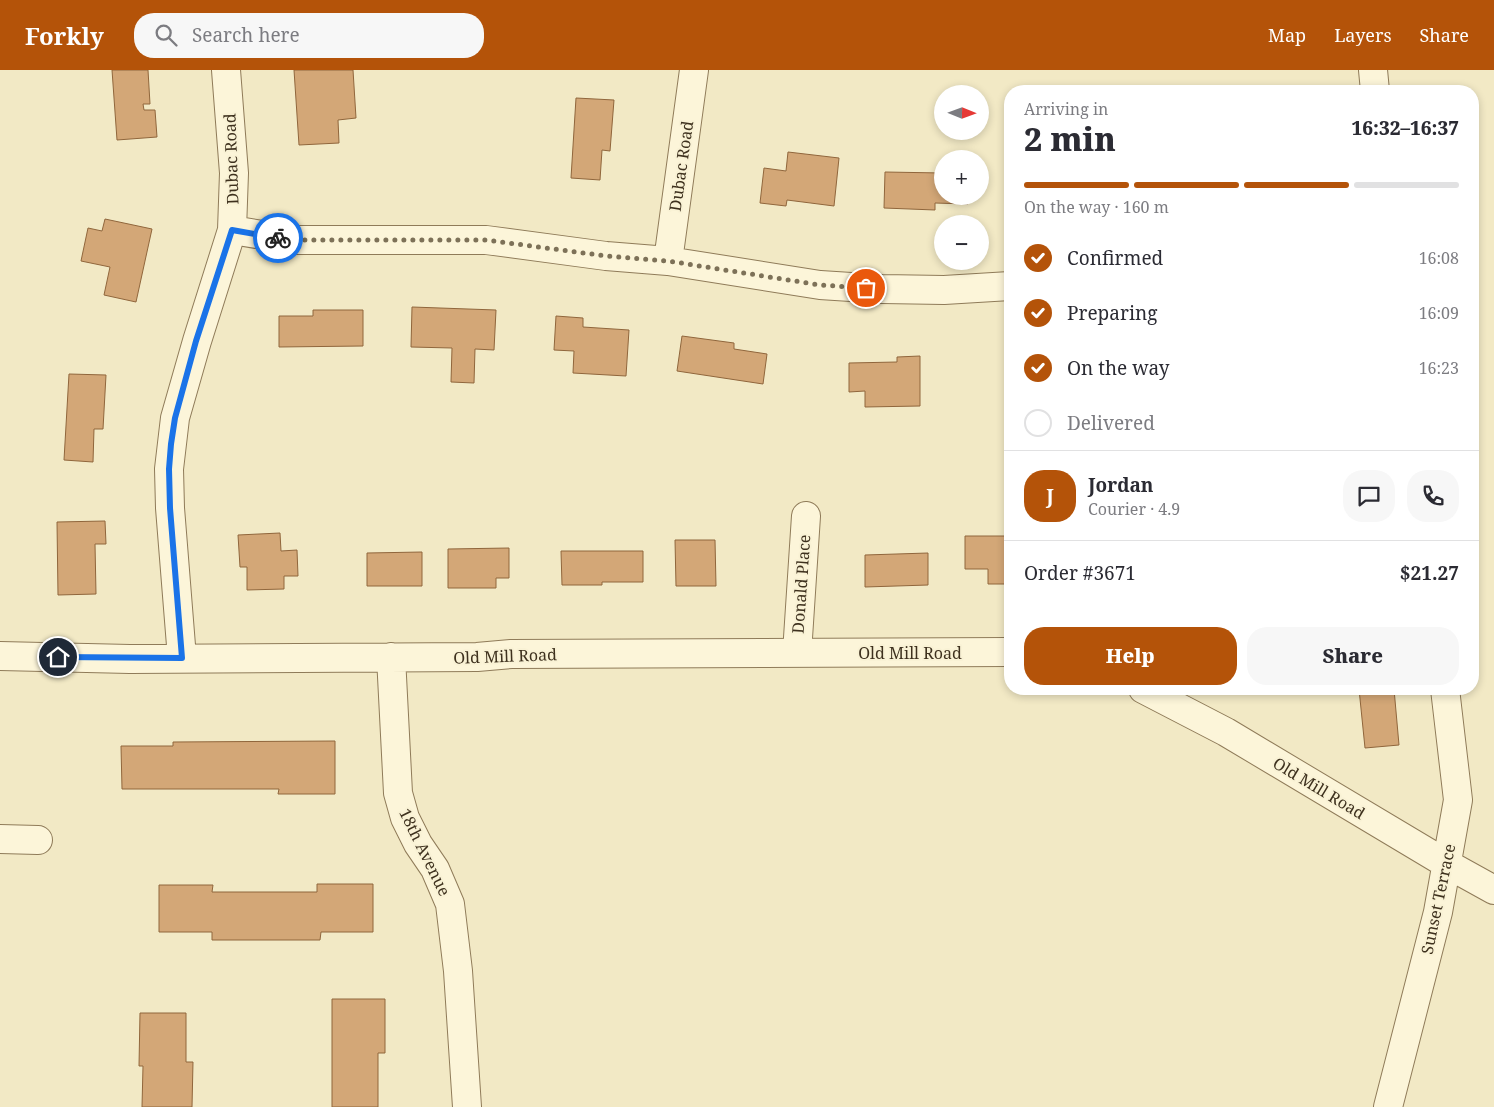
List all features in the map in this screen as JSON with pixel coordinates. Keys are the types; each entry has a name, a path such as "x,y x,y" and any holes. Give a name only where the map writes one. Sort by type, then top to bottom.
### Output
{"street":[{"name":"Dubac Road","path":"182,658 170,508 169,469 175,418 196,341 232,230 234,173 226,70"},
{"name":"Dubac Road","path":"668,261 694,70"},
{"path":"1372,70 1374,85"},
{"path":"232,230 293,240 486,240 606,256 668,261 820,285 926,290 1004,286"},
{"name":"Donald Place","path":"797,653 806,516"},
{"name":"Old Mill Road","path":"0,656 182,658 477,657 511,654 1004,652"},
{"name":"18th Avenue","path":"391,657 398,793 405,818 418,844 436,869 450,904 458,971 467,1107"},
{"name":"Old Mill Road","path":"1154,695 1226,732 1494,890"},
{"name":"Sunset Terrace","path":"1388,1107 1438,912 1458,800 1446,695"},
{"path":"0,839 38,840"}],"building":[{"path":"112,70 148,70 150,104 143,104 144,110 155,110 157,137 117,140"},
{"path":"294,70 353,70 356,118 338,120 339,143 299,145"},
{"path":"576,98 614,100 610,151 602,150 600,180 571,178"},
{"path":"788,152 839,158 834,206 787,200 786,206 760,203 764,168 786,171"},
{"path":"885,172 934,173 935,210 884,208"},
{"path":"105,219 152,229 136,302 104,295 110,267 81,261 88,228 102,231"},
{"path":"412,307 496,310 494,350 475,349 474,383 451,382 452,348 411,347"},
{"path":"313,310 363,310 363,346 279,347 279,316 313,316"},
{"path":"556,316 583,318 583,327 629,330 626,376 573,373 574,351 554,350"},
{"path":"682,336 734,343 734,349 767,354 763,384 677,371"},
{"path":"920,356 920,406 865,407 865,391 849,392 849,363 897,362 897,357"},
{"path":"69,374 106,375 103,429 94,429 93,462 64,460"},
{"path":"105,521 106,544 95,544 96,594 58,595 57,522"},
{"path":"280,533 281,551 297,550 298,576 284,576 284,589 247,590 247,567 240,567 238,535"},
{"path":"965,536 1004,536 1004,584 988,584 988,569 965,569"},
{"path":"675,540 715,540 716,586 676,586"},
{"path":"509,548 509,578 496,578 496,588 448,588 448,549"},
{"path":"561,551 643,551 643,582 602,582 602,585 562,585"},
{"path":"422,552 422,586 367,586 367,553"},
{"path":"928,553 928,585 865,587 865,555"},
{"path":"1360,695 1395,695 1399,745 1365,748"},
{"path":"335,741 335,794 278,794 279,789 122,789 121,746 173,746 173,742"},
{"path":"317,884 373,884 373,932 321,932 320,940 212,940 212,932 159,932 159,885 213,885 212,892 317,892"},
{"path":"332,999 385,999 385,1053 378,1053 378,1107 332,1107"},
{"path":"140,1013 186,1013 186,1062 193,1062 192,1107 142,1107 143,1066 139,1066"}],"way so far":[{"path":"278,238 293,240 486,240 606,256 668,261 820,285 866,288"}],"route":[{"path":"58,657 182,658 170,508 169,469 175,418 196,341 232,230 278,238"}]}
